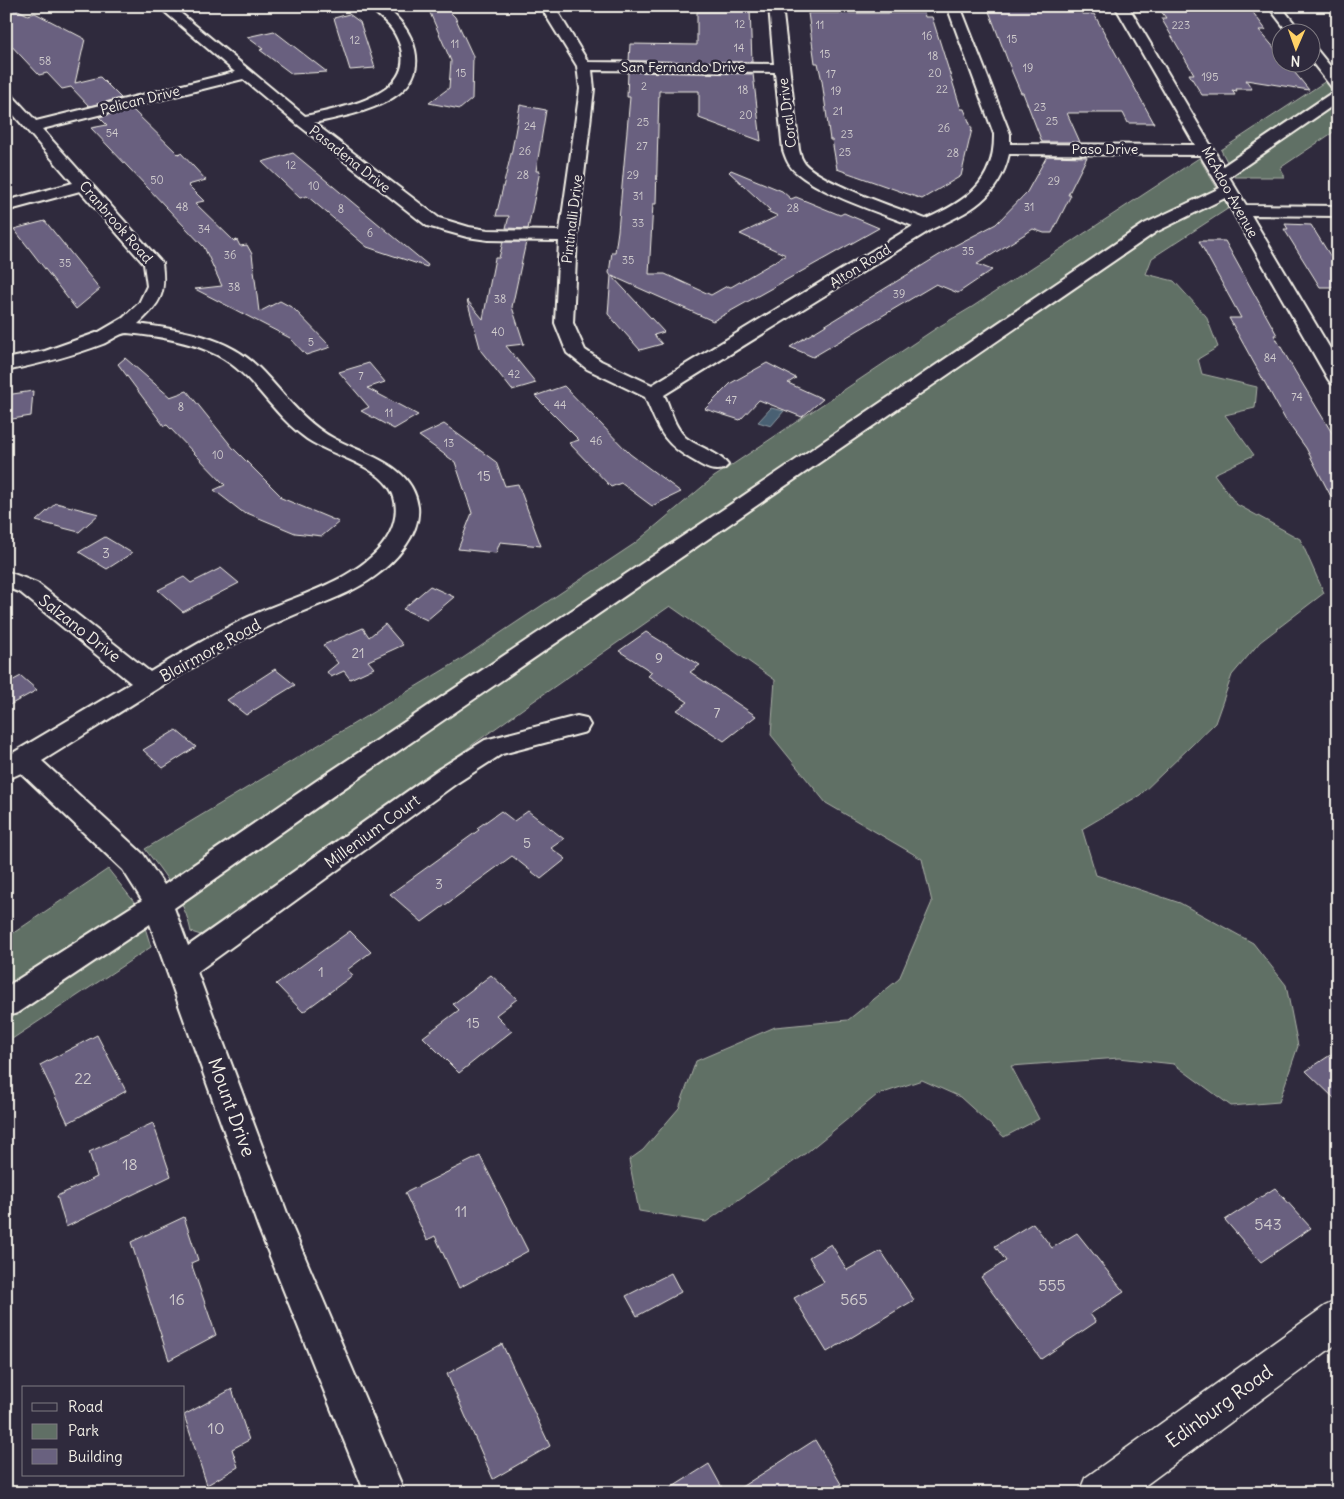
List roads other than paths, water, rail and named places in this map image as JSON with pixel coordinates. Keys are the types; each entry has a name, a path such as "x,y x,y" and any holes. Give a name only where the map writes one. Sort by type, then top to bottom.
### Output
{"main road":[{"name":"Edinburg Road","path":"1112,1489 1338,1319"}],"street":[{"name":"Pasadena Drive","path":"164,6 302,121 433,222 448,228 481,234 568,236"},
{"path":"302,121 370,103 385,96 403,83 408,76 410,60 408,46 403,34 396,24 375,6"},
{"name":"Pintinalli Drive","path":"550,6 552,14 584,66 587,89 568,236 563,312 564,323 577,353 594,365 653,393"},
{"name":"Coral Drive","path":"775,6 791,150 794,160 801,169 824,184 926,225"},
{"path":"953,6 1002,134 1003,149"},
{"name":"McAdoo Avenue","path":"1120,6 1206,150 1338,379"},
{"path":"1274,6 1287,22"},
{"name":"San Fernando Drive","path":"584,66 782,68"},
{"path":"1322,66 1338,86"},
{"name":"Pelican Drive","path":"34,126 245,74"},
{"path":"6,1004 158,904 331,784 1150,228 1225,183 1338,94"},
{"name":"Cranbrook Road","path":"6,97 34,126 153,263 157,273 157,285 151,298 140,312 121,327 83,346 57,355 6,364"},
{"name":"Paso Drive","path":"1003,149 1206,150"},
{"name":"Alton Road","path":"653,393 926,225 960,209 977,197 991,179 1003,149"},
{"path":"6,206 84,185"},
{"path":"1239,210 1338,211"},
{"name":"Blairmore Road","path":"15,764 227,638 278,612 343,586 366,572 383,558 405,525 407,506 402,490 391,477 378,466 309,433 293,419 250,369 216,348 192,339 121,327"},
{"path":"653,393 661,408 666,425 674,437 689,449 717,466"},
{"name":"Salzano Drive","path":"6,578 29,588 149,684"},
{"name":"Millenium Court","path":"181,968 448,776 494,747 577,725"},
{"name":"Mount Drive","path":"15,764 133,862 153,891 276,1229 385,1493"}],"water":[{"path":"771,408 784,411 771,426 758,422"}]}
